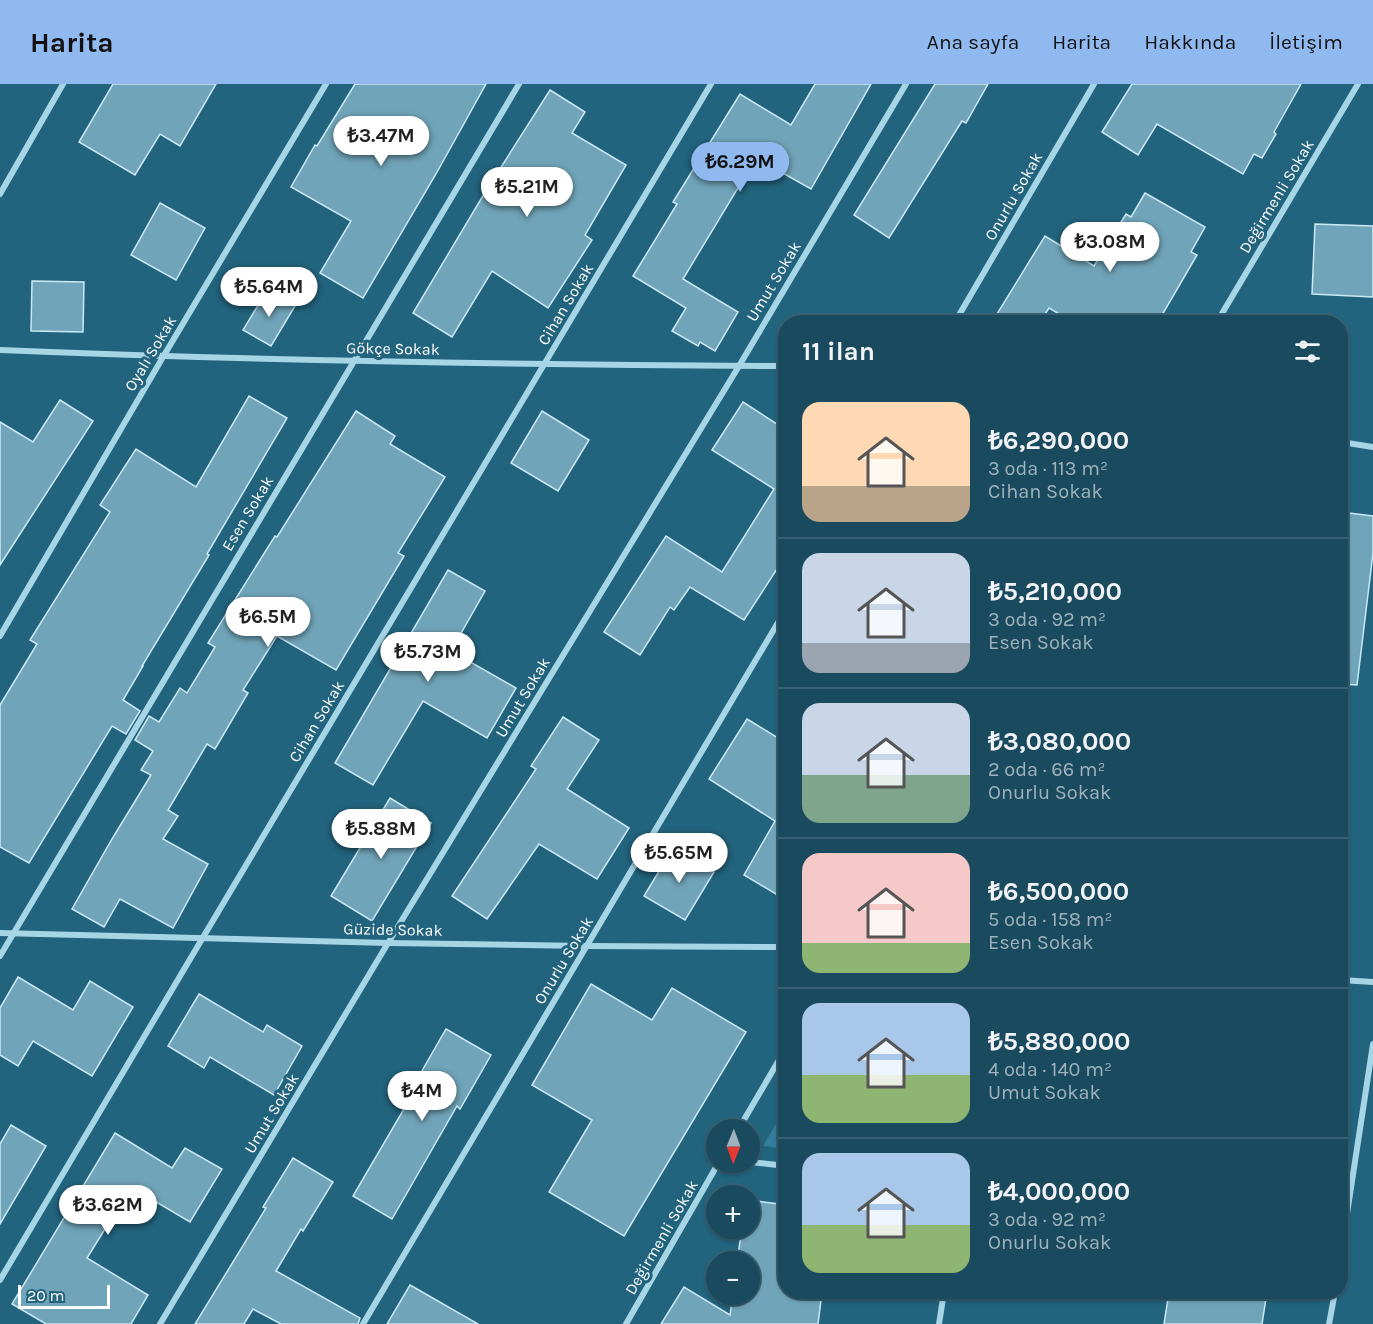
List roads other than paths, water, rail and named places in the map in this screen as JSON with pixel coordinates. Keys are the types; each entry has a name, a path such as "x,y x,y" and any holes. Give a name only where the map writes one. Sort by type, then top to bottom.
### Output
{"street":[{"path":"0,194 63,84"},
{"name":"Oyalı Sokak","path":"0,636 326,84"},
{"name":"Esen Sokak","path":"0,956 519,84"},
{"name":"Cihan Sokak","path":"0,1280 711,84"},
{"name":"Umut Sokak","path":"160,1324 388,943 739,366 906,84"},
{"name":"Onurlu Sokak","path":"959,315 1094,84"},
{"name":"Değirmenli Sokak","path":"1220,315 1358,84"},
{"name":"Gökçe Sokak","path":"0,350 163,357 778,366"},
{"path":"1348,443 1373,447"},
{"name":"Onurlu Sokak","path":"363,1324 778,622"},
{"name":"Güzide Sokak","path":"0,933 388,943 778,947"},
{"path":"1348,980 1373,982"},
{"path":"1348,1194 1373,1044"},
{"path":"744,1119 778,1062"},
{"path":"760,1163 778,1165"},
{"name":"Değirmenli Sokak","path":"626,1324 713,1173"},
{"path":"939,1324 943,1299"},
{"path":"1329,1324 1334,1299"}]}
